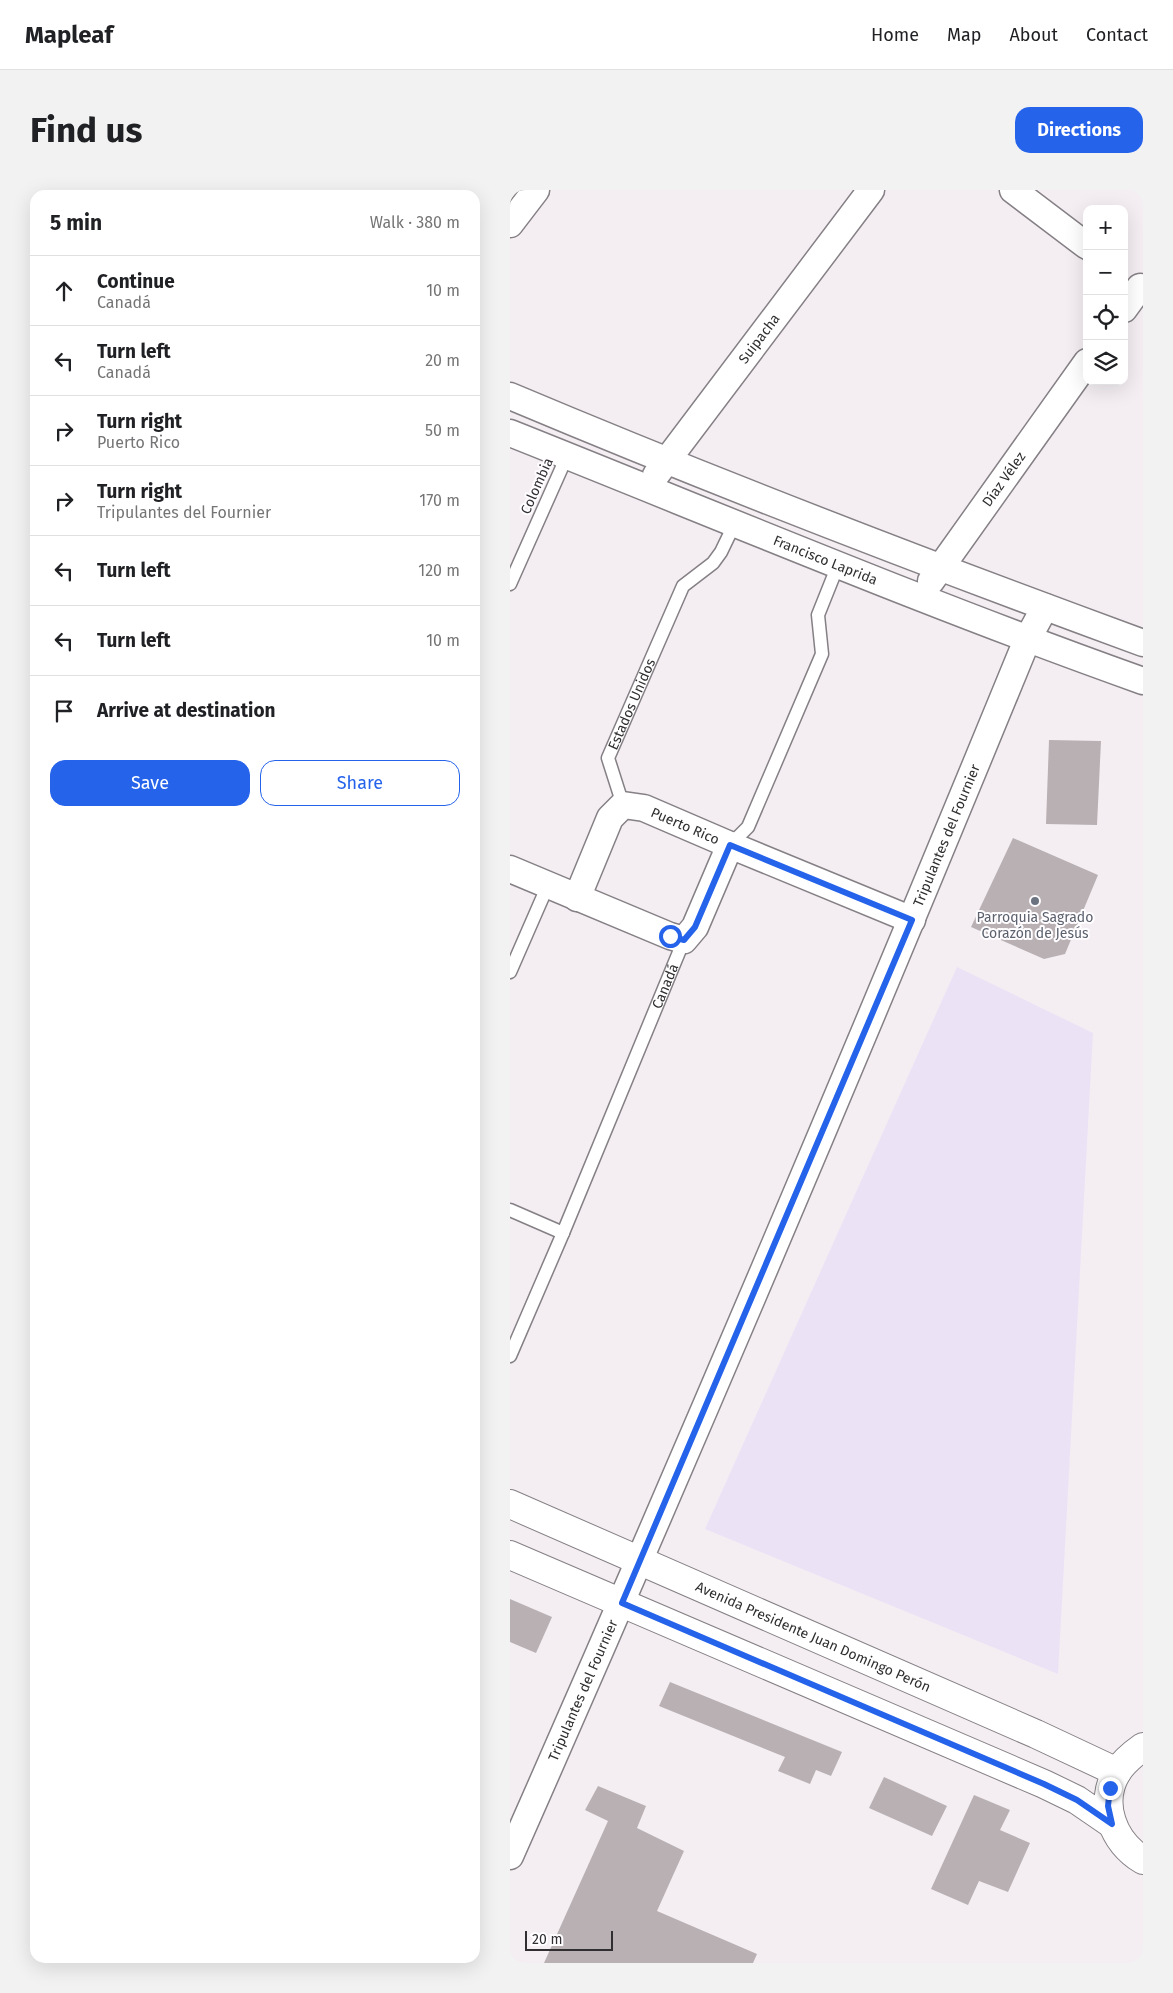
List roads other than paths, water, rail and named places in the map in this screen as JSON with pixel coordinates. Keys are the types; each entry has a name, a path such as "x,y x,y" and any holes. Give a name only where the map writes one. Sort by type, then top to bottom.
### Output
{"main road":[{"name":"Avenida Presidente Juan Domingo Perón","path":"510,1504 1036,1734 1117,1772"},
{"path":"510,1555 1044,1784 1077,1800 1112,1824"},
{"path":"1143,1747 1128,1758 1117,1772 1110,1788 1108,1806 1112,1824 1121,1841 1132,1853 1143,1860"}],"street":[{"path":"510,224 536,190"},
{"name":"Suipacha","path":"647,488 665,461 872,190"},
{"path":"1013,190 1083,243"},
{"path":"1128,300 1136,283"},
{"name":"Díaz Vélez","path":"920,597 1083,368"},
{"path":"510,396 665,461 939,568 1143,643"},
{"name":"Francisco Laprida","path":"510,433 734,525 1027,640 1143,681"},
{"name":"Tripulantes del Fournier","path":"510,1856 622,1603 912,920 1027,640 1045,607"},
{"path":"577,898 610,818 623,805"},
{"name":"Puerto Rico","path":"623,805 644,808 912,920"},
{"name":"Canadá","path":"684,940 695,927 730,845"},
{"path":"510,868 577,898 684,940"}],"lane":[{"name":"Colombia","path":"510,584 567,456"},
{"name":"Estados Unidos","path":"623,805 608,758 683,586 713,563 721,552 734,525"},
{"name":"Canadá","path":"730,845 748,828 822,654 818,615 838,565"},
{"path":"510,972 548,885"},
{"name":"Canadá","path":"510,1356 684,940"},
{"path":"510,1210 563,1233"}],"place":[{"name":"Parroquia Sagrado Corazón de Jesús","path":"1035,901"}]}
